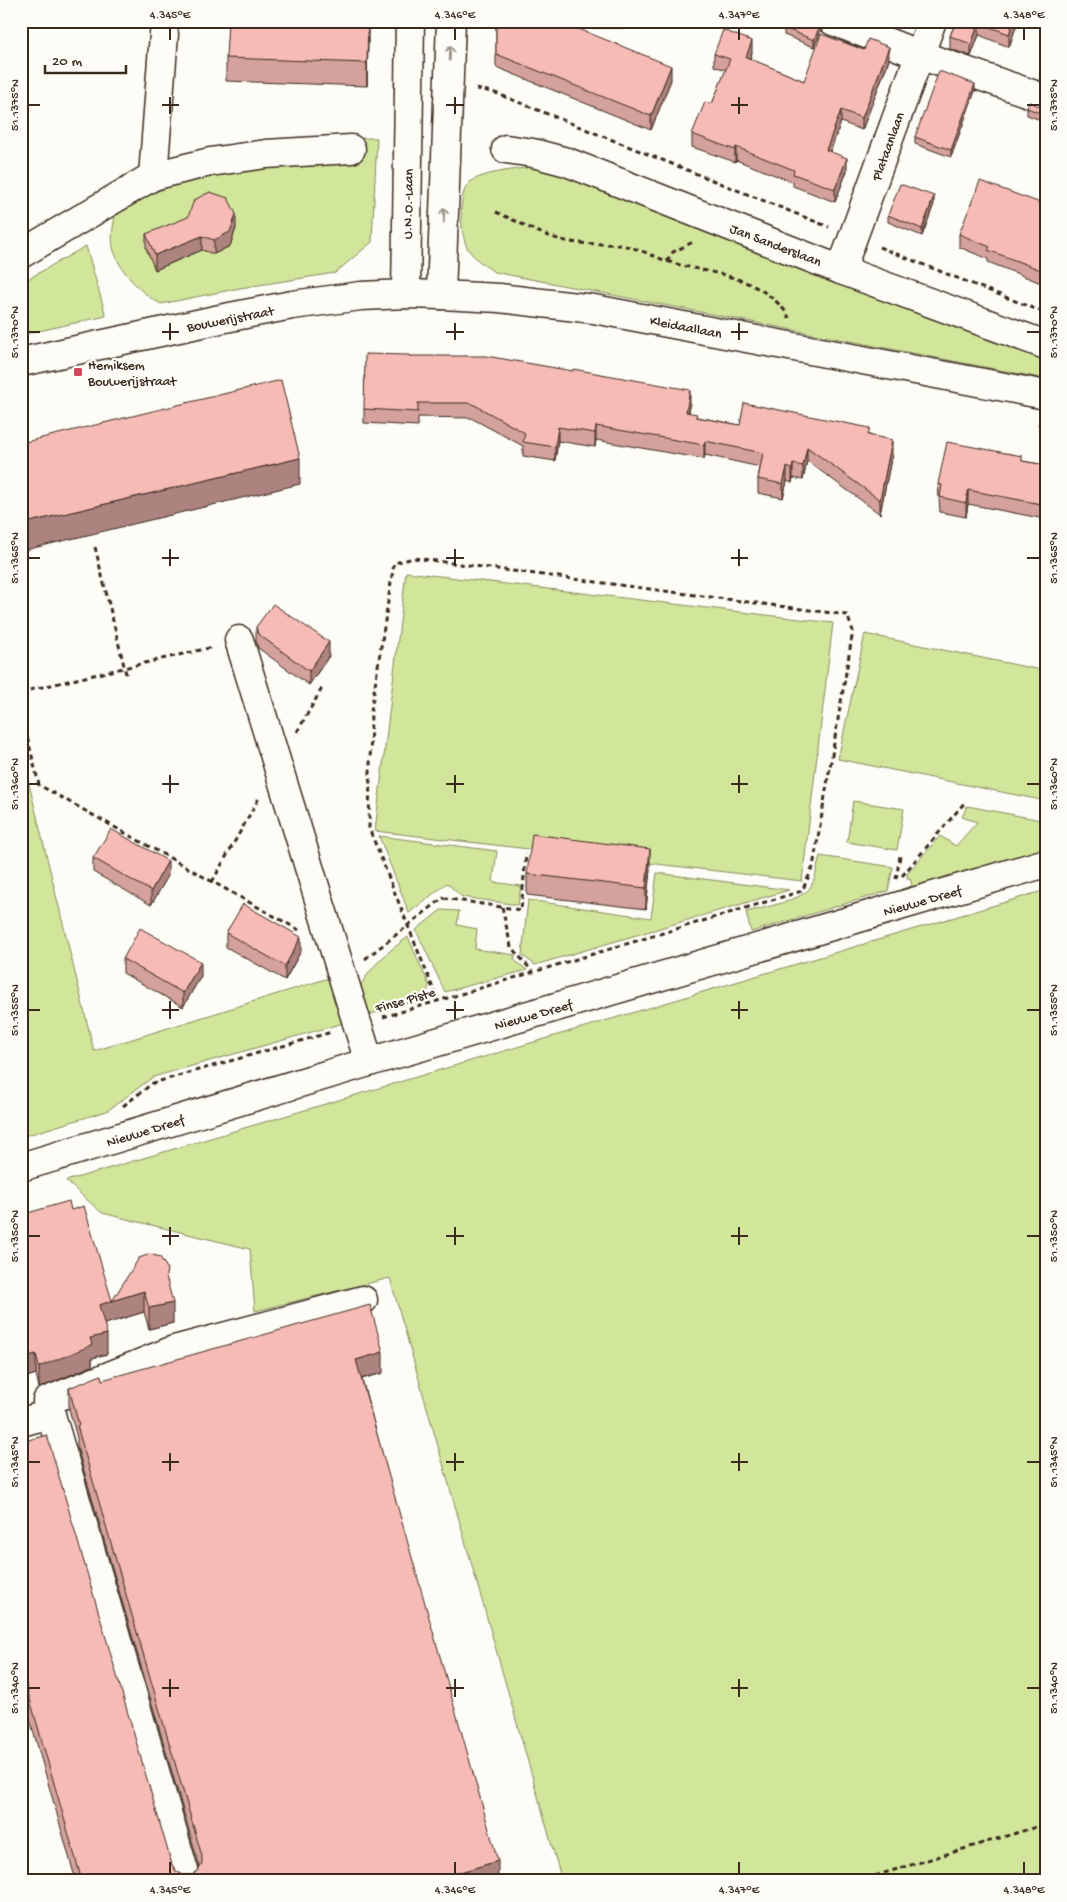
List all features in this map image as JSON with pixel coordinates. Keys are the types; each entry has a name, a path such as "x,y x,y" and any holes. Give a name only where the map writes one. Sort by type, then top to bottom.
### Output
{"street":[{"name":"U.N.O.-Laan","path":"406,294 410,21"},
{"path":"441,295 451,21"},
{"path":"833,21 920,55 1046,99"},
{"name":"Plataanlaan","path":"841,270 932,21"},
{"path":"153,176 164,34"},
{"path":"408,114 448,116"},
{"path":"21,254 153,176 210,162 266,154 351,149"},
{"name":"Jan Sanderslaan","path":"506,149 533,152 567,162 841,270 1046,345"},
{"name":"Bouwerijstraat","path":"21,362 292,305 333,299 406,294 441,295"},
{"name":"Kleidaallaan","path":"441,295 523,300 594,308 1046,395"},
{"path":"239,640 369,1062"},
{"name":"Nieuwe Dreef","path":"21,1167 369,1062 1046,863"},
{"path":"187,1881 47,1401 174,1350 363,1300"},
{"path":"21,1422 51,1414"}],"path":[{"path":"449,84 493,92 1046,313"},
{"path":"496,212 540,232 567,241 629,247 645,251 666,261 688,267 711,270 742,279 760,287 787,314 794,329 792,347"},
{"path":"95,547 127,678"},
{"name":"Finse Piste","path":"119,1109 153,1083 438,1001 802,890 813,867 853,631 848,615 414,558 394,563 371,712 369,828 409,925"},
{"path":"21,692 125,669 239,640"},
{"path":"21,712 39,785 334,949"},
{"path":"895,884 966,801"},
{"path":"342,976 443,898 521,910 526,854"},
{"path":"502,907 511,947 533,972"},
{"path":"409,925 438,1001"},
{"path":"858,1881 1046,1824"}],"green space":[{"path":"362,138 377,138 372,242 335,273 240,288 161,304 138,288 125,273 116,256 112,243 115,216 148,195 206,175 362,154"},
{"path":"531,167 548,168 1046,361 1046,379 494,272 473,256 465,243 461,214 463,195 470,182 483,176"},
{"path":"86,246 106,316 21,335 21,283"},
{"path":"406,572 833,623 802,881 375,831"},
{"path":"865,634 1046,671 1046,801 838,759"},
{"path":"21,751 94,1051 332,977 347,1022 153,1077 107,1111 21,1137"},
{"path":"853,801 904,809 897,850 847,842"},
{"path":"967,806 1046,821 1046,852 903,895 901,889 912,886 910,878 907,878 907,874 940,836 956,846 977,822 962,817"},
{"path":"379,836 497,851 493,882 521,886 518,905 462,897 447,883 409,913"},
{"path":"820,856 893,867 888,891 751,932 746,912 780,903 804,893 809,889 813,881"},
{"path":"657,873 789,890 535,965 522,955 528,900 651,918"},
{"path":"1046,890 1046,1881 562,1881 390,1278 255,1311 250,1249 102,1213 66,1181"},
{"path":"441,910 459,911 457,925 477,929 475,949 515,955 514,960 527,970 445,992 416,930"},
{"path":"408,937 429,985 426,996 368,1015 358,990 368,974 380,961"}],"building":[{"path":"228,21 330,24 330,21 368,21 367,63 226,58"},
{"path":"496,21 559,21 671,66 651,116 496,54"},
{"path":"786,21 820,21 821,23 814,40 784,28"},
{"path":"956,21 1014,21 1009,34 979,23 971,44 950,36"},
{"path":"723,30 752,41 746,57 804,81 821,34 864,50 868,39 889,47 862,118 841,110 826,150 847,158 835,189 793,174 794,170 736,147 735,150 692,134 705,102 712,104 730,59 714,54"},
{"path":"1041,70 1046,72 1046,75 1040,73"},
{"path":"939,71 975,84 951,150 915,137"},
{"path":"1029,102 1041,107 1046,106 1046,115 1027,108"},
{"path":"980,181 1046,205 1046,272 988,250 990,247 959,234"},
{"path":"900,184 934,196 922,229 888,215"},
{"path":"210,192 228,198 236,214 230,232 214,240 202,236 155,255 146,234 188,217 194,200"},
{"path":"365,354 486,356 690,390 686,412 697,414 696,417 740,425 744,403 870,428 868,435 892,440 880,500 807,447 803,466 793,464 792,469 787,467 783,484 758,479 763,453 705,441 704,445 596,426 595,433 558,427 555,447 523,442 525,433 471,403 418,403 418,412 364,409"},
{"path":"281,380 300,458 21,524 21,443"},
{"path":"947,442 1022,456 1022,461 1046,465 1046,505 968,490 966,503 940,497 942,485 938,484"},
{"path":"273,604 329,642 309,671 258,634 256,627"},
{"path":"111,829 168,861 151,891 93,858"},
{"path":"532,834 650,849 646,888 527,874"},
{"path":"243,904 301,937 285,966 226,933"},
{"path":"140,928 201,962 183,993 123,959"},
{"path":"69,1201 71,1210 84,1206 112,1301 99,1305 107,1334 90,1338 92,1345 39,1367 36,1354 21,1358 21,1215"},
{"path":"150,1254 160,1257 167,1268 166,1276 173,1303 149,1308 144,1291 112,1301 139,1258"},
{"path":"370,1305 383,1352 356,1360 498,1861 429,1881 82,1881 21,1668 21,1442 47,1435 172,1865 176,1871 183,1875 192,1875 198,1871 202,1864 202,1856 77,1426 79,1425 69,1388 101,1375 102,1380"}],"place":[{"name":"Hemiksem Bouwerijstraat","path":"78,372"}]}
